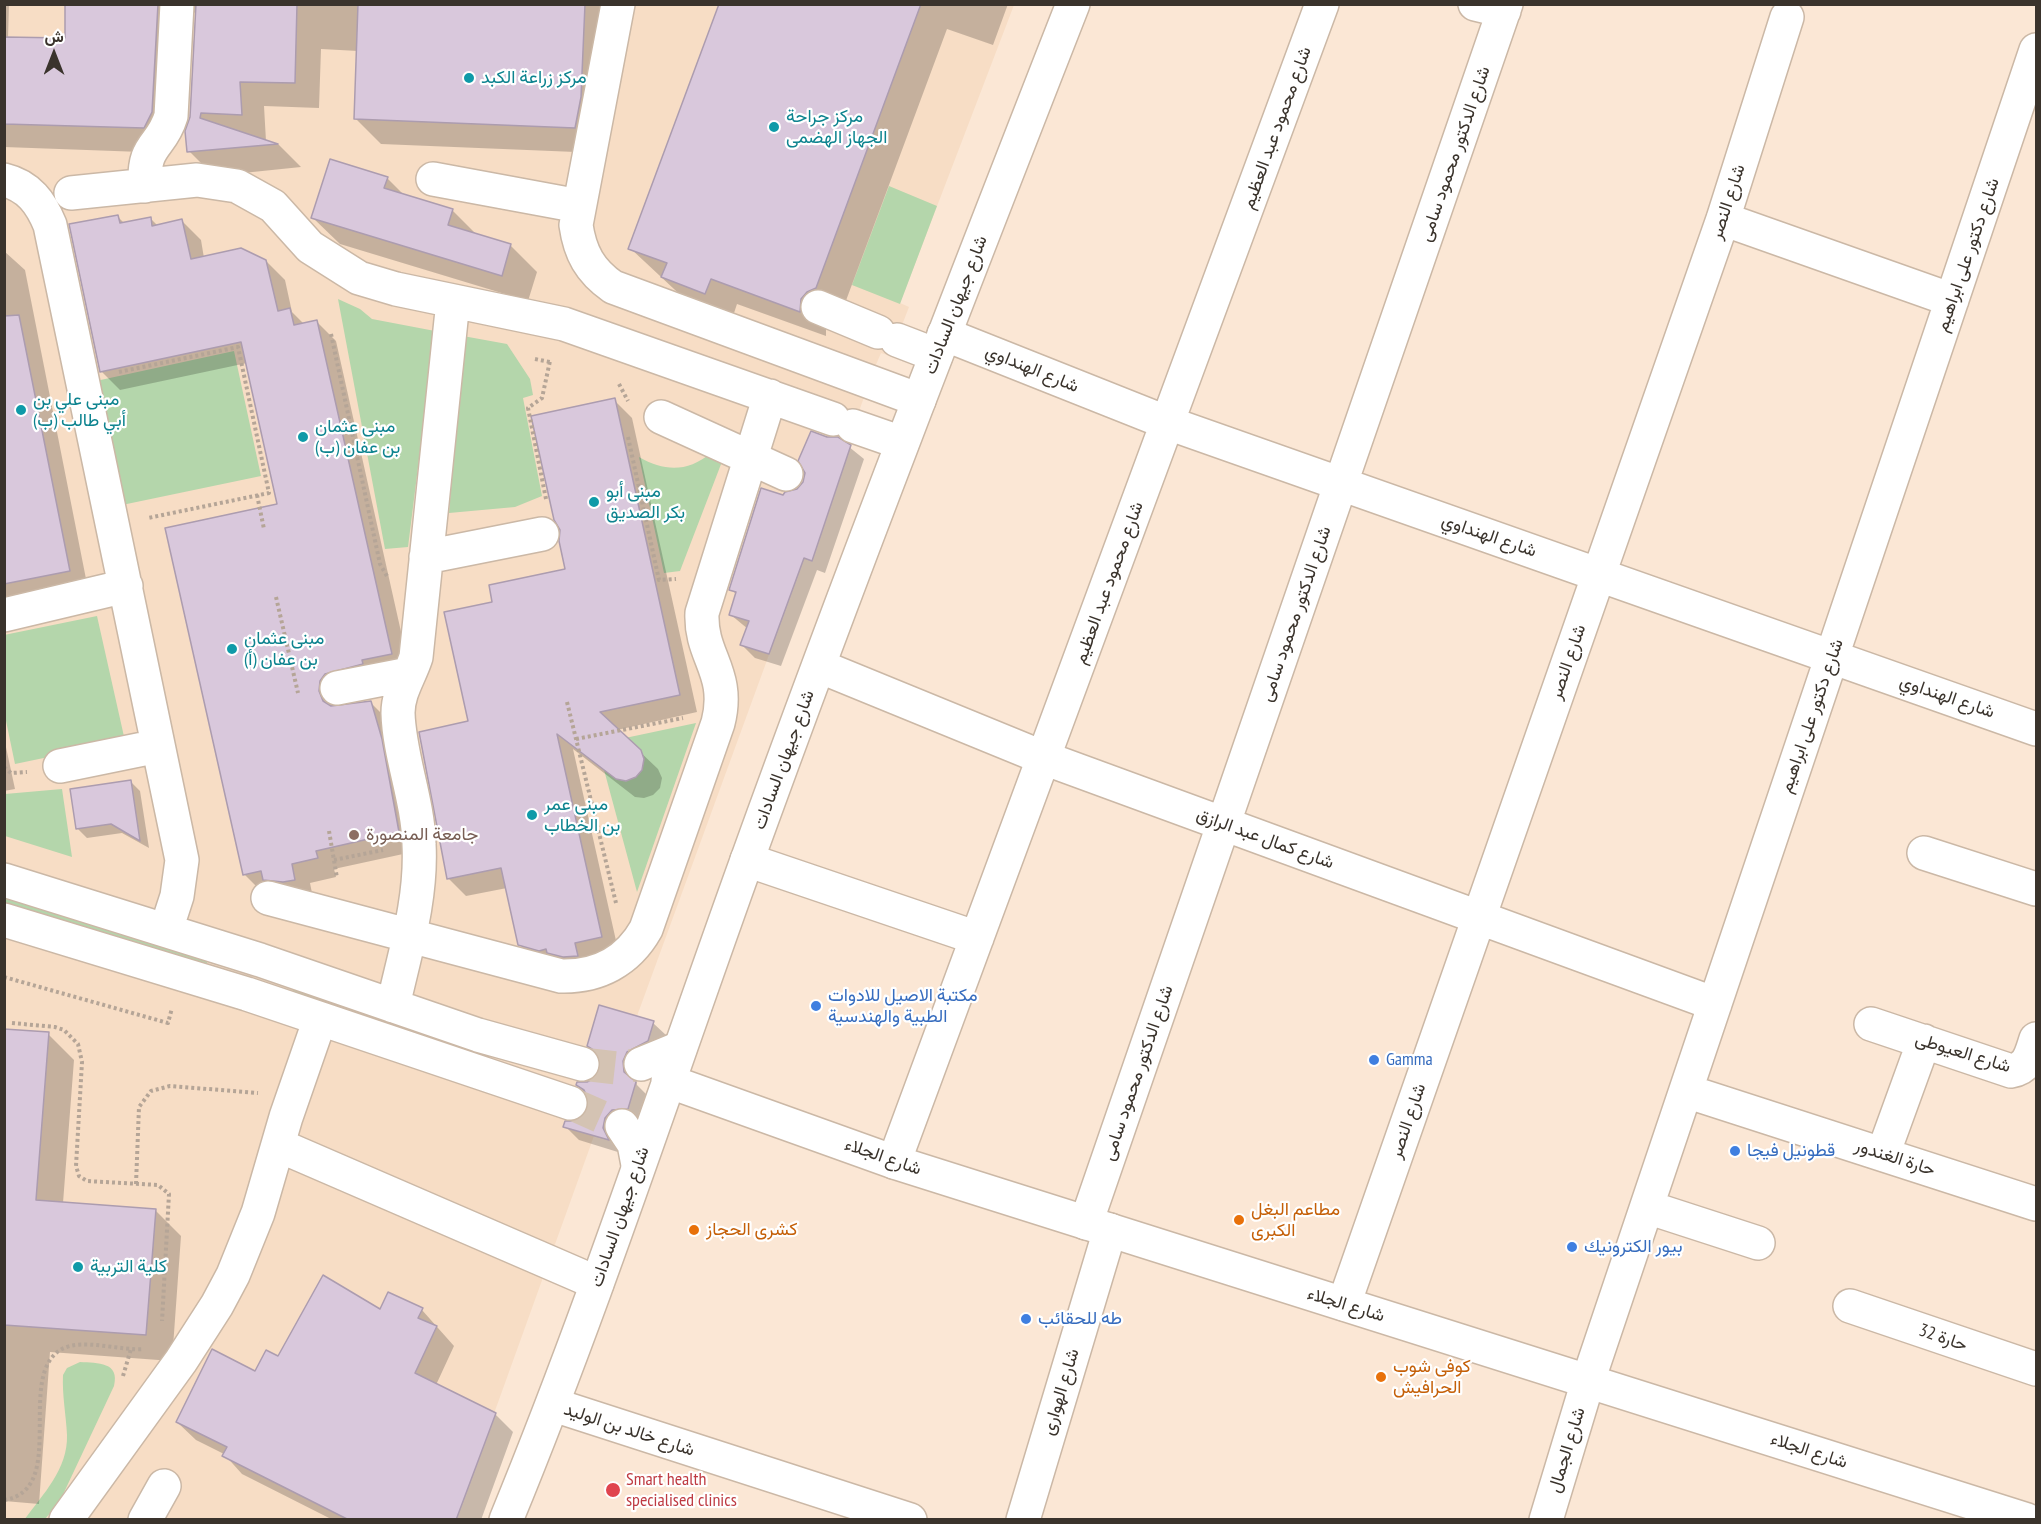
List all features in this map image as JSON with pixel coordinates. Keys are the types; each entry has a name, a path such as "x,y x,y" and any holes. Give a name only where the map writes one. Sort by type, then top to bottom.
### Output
{"street":[{"path":"145,186 147,156 166,130 171,116 177,4"},
{"path":"618,4 576,225 579,244 586,261 598,276 614,287 919,400"},
{"name":"شارع جيهان السادات","path":"507,1520 554,1406 747,860 902,443 1073,4"},
{"name":"شارع محمود عبد العظيم","path":"894,1162 1323,4"},
{"name":"شارع الدكتور محمود سامى","path":"1098,1227 1224,824 1341,484 1495,7"},
{"name":"شارع النصر","path":"1344,1304 1723,219 1787,17"},
{"name":"شارع دكتور على ابراهيم","path":"1588,1381 2037,50"},
{"path":"433,179 579,206"},
{"path":"4,180 27,190 42,205 50,225 182,860 177,896 166,930"},
{"path":"71,193 197,180 237,186 273,206 310,247 342,269 377,284 528,315 582,330 902,443"},
{"path":"1723,219 1952,300"},
{"path":"393,1006 417,899 419,844 417,816 398,713 403,687 416,657 453,301"},
{"name":"شارع الهنداوي","path":"818,307 887,336 940,345 1168,423 2037,729"},
{"path":"268,898 561,975 590,974 616,963 628,954 646,928 722,710 721,683 702,623 713,576 770,396"},
{"path":"649,419 786,474"},
{"path":"425,573 542,534"},
{"path":"4,615 126,586"},
{"name":"شارع كمال عبد الرازق","path":"819,666 1044,758 1715,1005"},
{"path":"338,688 410,674"},
{"path":"60,766 158,746"},
{"path":"1924,853 2037,889"},
{"path":"747,860 977,938"},
{"path":"4,880 260,960 478,1035 582,1064"},
{"path":"4,920 247,994 570,1103"},
{"path":"247,994 260,960"},
{"path":"66,1520 181,1361 217,1305 247,1245 320,1019"},
{"name":"شارع العيوطى","path":"1871,1024 2011,1071 2021,1070 2028,1063 2037,1039"},
{"path":"468,1069 478,1035"},
{"path":"1883,1154 1924,1041"},
{"path":"641,1064 680,1048"},
{"name":"شارع الجلاء","path":"668,1081 894,1162 2027,1520"},
{"name":"حارة الغندور","path":"1686,1091 2037,1204"},
{"path":"622,1126 634,1144 638,1165"},
{"path":"278,1145 597,1283"},
{"path":"1647,1207 1758,1243"},
{"name":"شارع الهوارى","path":"1023,1520 1098,1227"},
{"name":"حارة 32","path":"1850,1306 2037,1369"},
{"name":"شارع الجمال","path":"1546,1520 1588,1381"},
{"name":"شارع خالد بن الوليد","path":"554,1406 910,1520"},
{"path":"145,1520 164,1486"}],"path":[{"path":"331,334 382,570 397,584 425,573"},
{"path":"82,380 238,347 269,493 113,526"},
{"path":"535,359 561,364"},
{"path":"542,534 553,531 528,408 543,397 550,362"},
{"path":"612,378 649,419 628,437 659,580 713,576"},
{"path":"256,495 264,530"},
{"path":"276,597 299,696 338,688"},
{"path":"567,702 628,954"},
{"path":"576,739 722,710"},
{"path":"329,831 342,918"},
{"path":"334,860 419,844"},
{"path":"4,977 168,1023 181,974"},
{"path":"12,1023 55,1027 64,1030 78,1044 82,1062 76,1166 79,1176 87,1181 158,1185 169,1194 161,1331"},
{"path":"136,1184 139,1107 151,1091 170,1086 294,1095"},
{"path":"4,1500 25,1490 36,1474 44,1373 54,1355 72,1345 149,1348"}],"shaded area":[{"name":"جامعة المنصورة","path":"5,5 1014,5 900,303 909,307 890,356 881,353 875,367 850,436 852,443 812,561 804,559 637,1016 654,1021 617,1143 594,1136 456,1519 5,1520"}],"green space":[{"path":"889,186 937,206 900,304 852,285"},
{"path":"338,299 360,309 372,319 435,331 408,547 385,549"},
{"path":"463,336 507,344 530,379 533,395 523,398 542,496 515,507 449,513"},
{"path":"234,351 261,476 122,505 96,381"},
{"path":"711,453 723,459 680,571 664,573 639,457 658,465 676,468 694,464"},
{"path":"97,616 125,741 15,764 5,716 4,635"},
{"path":"696,723 637,892 600,755 611,741","holes":["633,743 641,753 643,763 641,771 635,777 627,780 618,779 610,774 604,763"]},
{"path":"62,789 72,857 5,836 5,794"},
{"path":"4,895 207,961 207,965 5,906"},
{"path":"295,985 439,1039 437,1041 292,994"},
{"path":"80,1362 106,1365 111,1368 115,1378 114,1386 59,1503 45,1519 24,1520 53,1481 63,1459 67,1435 63,1375 67,1368"}],"building":[{"path":"65,4 158,4 152,112 144,128 4,124 4,37 65,38"},
{"path":"196,4 297,4 295,83 240,82 242,115 201,113 200,118 278,144 187,152 185,131 190,117"},
{"name":"مركز زراعة الكبد","path":"358,4 585,4 581,97 575,128 354,119"},
{"name":"مركز جراحة الجهاز الهضمى","path":"719,4 921,4 816,288 807,292 801,299 800,312 711,279 705,294 661,277 667,263 628,249"},
{"path":"330,159 388,177 384,188 453,209 448,225 511,244 502,276 311,218"},
{"path":"118,215 120,223 151,217 152,226 182,219 191,259 241,248 266,260 278,311 290,308 294,325 317,320 392,654 362,660 363,664 325,674 320,681 319,691 323,701 331,706 371,701 382,739 399,832 316,851 318,858 292,864 295,880 283,882 263,880 261,871 243,875 165,528 277,504 241,342 100,372 69,224"},
{"name":"مبنى علي بن أبي طالب (ب)","path":"19,315 70,571 4,584 4,316"},
{"path":"615,398 680,695 600,712 641,750 644,759 642,770 636,777 626,781 616,779 557,734 602,937 575,943 578,956 563,957 547,953 546,949 539,951 518,945 501,868 447,879 419,732 468,721 444,612 492,602 489,585 565,569 559,541 560,530 554,520 531,416"},
{"path":"811,431 827,437 838,437 851,445 812,561 804,558 769,654 740,645 749,621 729,615 736,592 729,590 761,488 783,495 785,492 797,489 803,482 805,473 798,461"},
{"path":"131,780 140,841 111,824 76,829 70,789"},
{"path":"599,1005 654,1021 648,1041 627,1052 623,1061 624,1072 636,1082 628,1109 612,1110 605,1118 603,1128 609,1140 563,1127 565,1121 573,1121 582,1117 588,1108 588,1099 584,1090 576,1085 577,1082 587,1082 595,1078 600,1070 600,1059 595,1051 587,1046"},
{"name":"كلية التربية","path":"4,1029 49,1032 36,1200 156,1209 146,1335 4,1325"},
{"path":"323,1275 380,1309 388,1292 423,1308 418,1318 437,1326 415,1373 496,1413 456,1520 349,1520 222,1456 227,1447 176,1422 212,1349 255,1371 266,1350 278,1356"}],"tunnel":[{"path":"582,1064 617,1068 641,1064"},
{"path":"570,1103 622,1126"}],"place":[{"name":"مركز زراعة الكبد","path":"469,78"},
{"name":"مركز جراحة الجهاز الهضمى","path":"774,127"},
{"name":"مبنى علي بن أبي طالب (ب)","path":"21,410"},
{"name":"مبنى عثمان بن عفان (ب)","path":"303,437"},
{"name":"مبنى أبو بكر الصديق","path":"594,502"},
{"name":"مبنى عثمان بن عفان (أ)","path":"232,649"},
{"name":"مبنى عمر بن الخطاب","path":"532,815"},
{"name":"جامعة المنصورة","path":"354,835"},
{"name":"مكتبة الاصيل للادوات الطبية والهندسية","path":"816,1006"},
{"name":"Gamma","path":"1374,1060"},
{"name":"قطونيل فيجا","path":"1735,1151"},
{"name":"مطاعم البغل الكبرى","path":"1239,1220"},
{"name":"كشرى الحجاز","path":"694,1230"},
{"name":"بيور الكترونيك","path":"1572,1247"},
{"name":"كلية التربية","path":"78,1267"},
{"name":"طه للحقائب","path":"1026,1319"},
{"name":"كوفى شوب الحرافيش","path":"1381,1377"},
{"name":"Smart health specialised clinics","path":"613,1490"}]}
